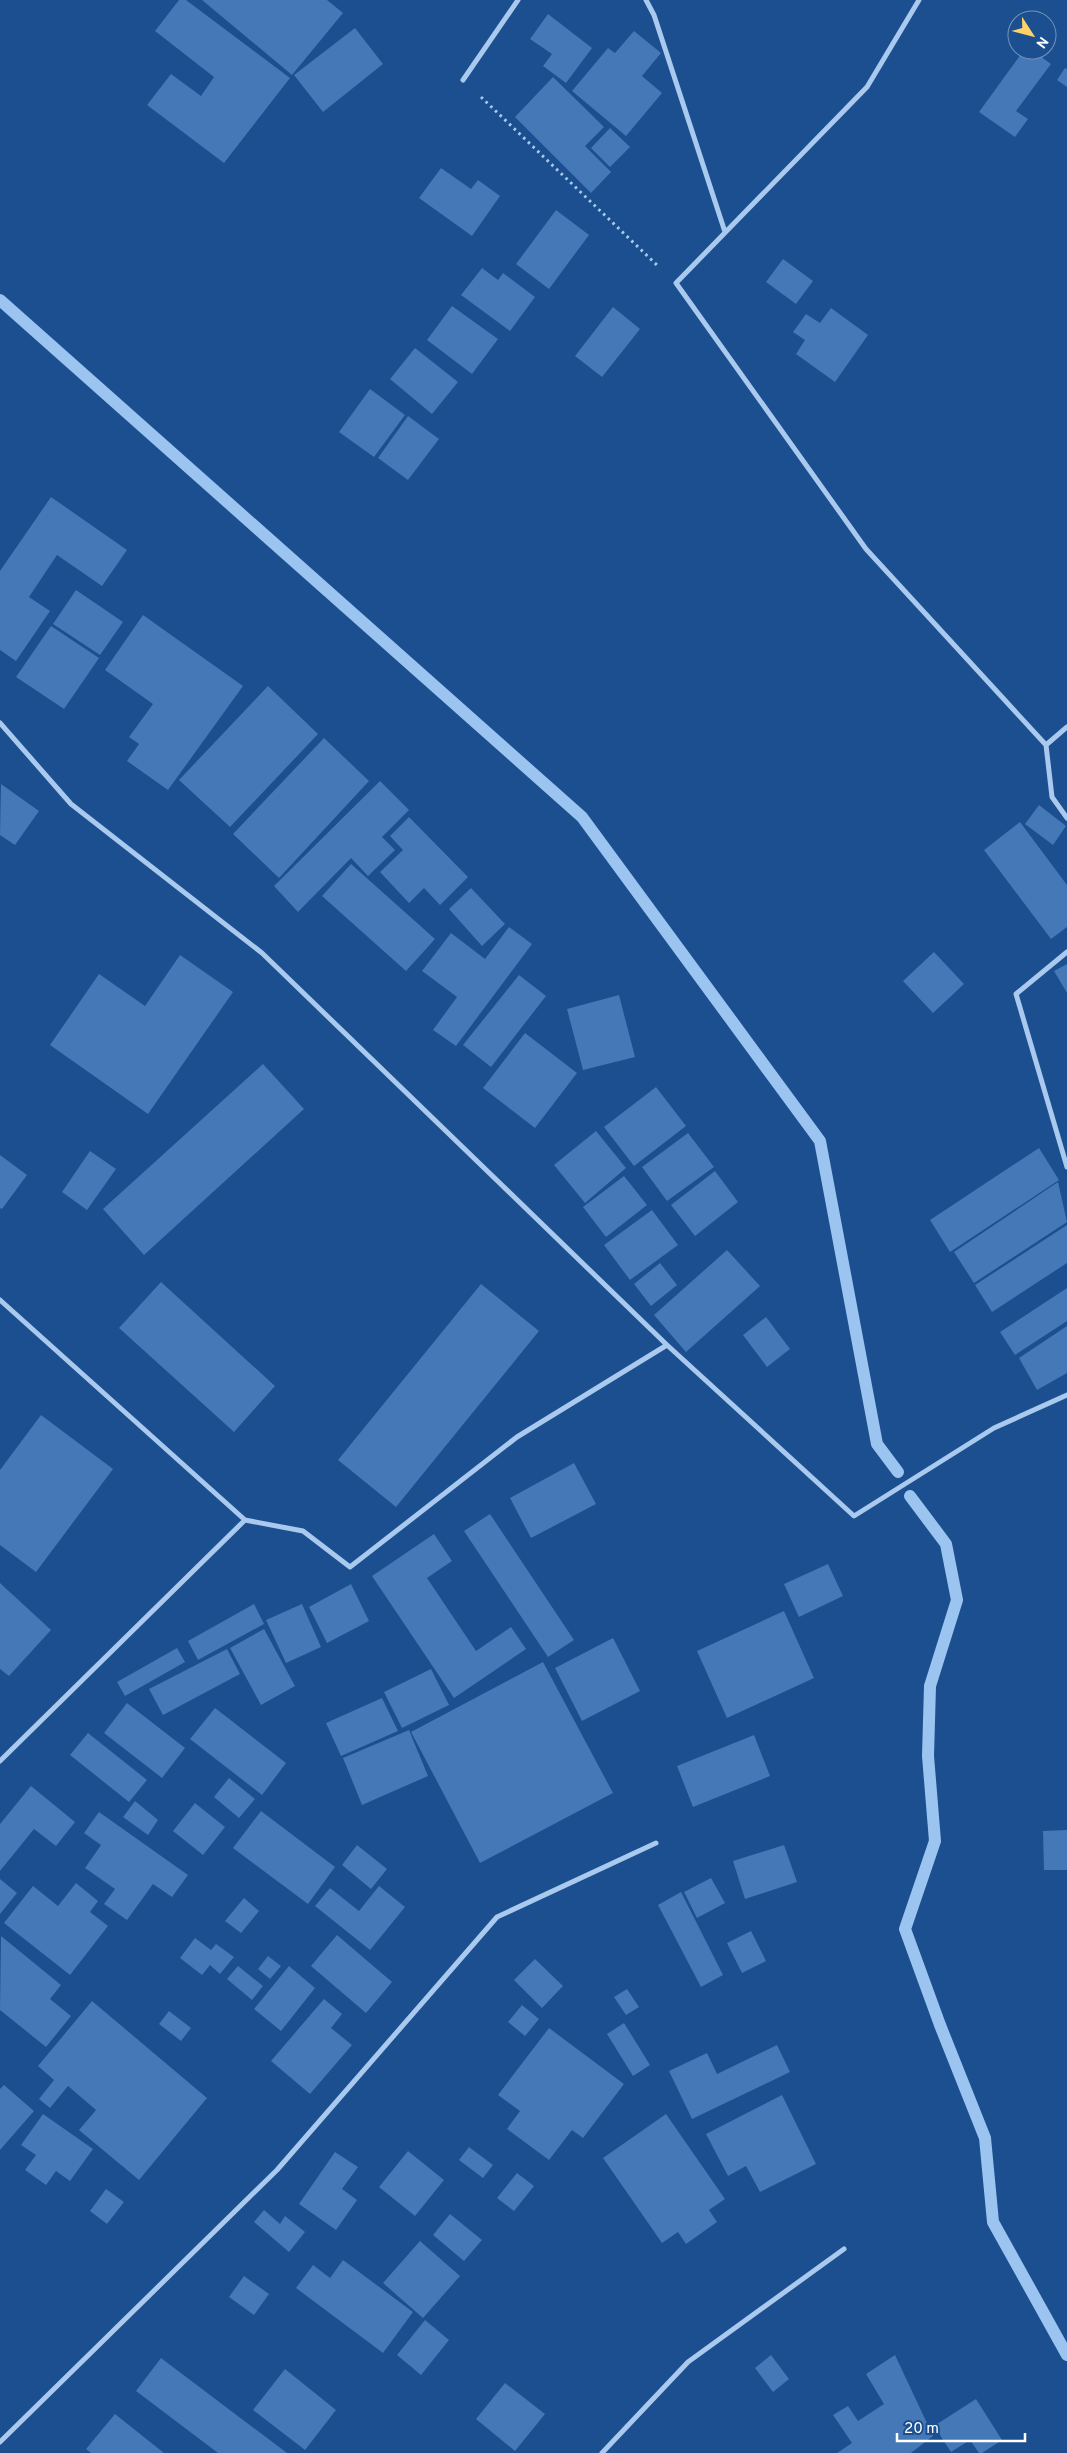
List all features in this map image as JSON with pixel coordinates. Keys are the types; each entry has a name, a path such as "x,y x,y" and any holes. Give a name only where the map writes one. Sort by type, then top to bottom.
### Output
{"street":[{"path":"463,80 518,0"},
{"path":"646,0 654,15 725,232"},
{"path":"919,0 867,87 676,283 866,549 1046,746 1052,797 1067,818"},
{"path":"0,723 71,804 262,953 667,1345 854,1516 994,1428 1067,1395"},
{"path":"1046,746 1067,727"},
{"path":"1067,952 1016,994 1067,1167"},
{"path":"0,1300 245,1520 303,1531 350,1567 517,1437 667,1345"},
{"path":"0,1760 245,1520"},
{"path":"0,2442 277,2170 497,1917 656,1843"},
{"path":"602,2453 688,2362 844,2249"}],"path":[{"path":"463,80 676,283"}],"building":[{"path":"179,0 186,0 290,78 224,163 147,105 171,74 201,96 214,77 155,31"},
{"path":"202,0 327,0 343,13 292,75"},
{"path":"548,14 592,48 566,83 543,66 552,54 530,39"},
{"path":"355,28 383,64 323,112 294,75"},
{"path":"634,31 661,53 642,76 662,93 626,136 572,91 608,48 615,53"},
{"path":"1017,60 1046,60 1051,64 1016,111 1028,119 1015,137 979,112"},
{"path":"1065,68 1067,69 1067,87 1057,80"},
{"path":"553,77 604,127 585,146 611,172 591,193 515,117"},
{"path":"610,128 630,147 610,167 591,148"},
{"path":"441,168 471,189 478,180 500,196 472,236 419,198"},
{"path":"556,210 589,235 549,289 516,264"},
{"path":"783,259 813,281 796,304 766,282"},
{"path":"482,268 498,280 503,273 535,297 510,331 461,295"},
{"path":"452,306 498,339 472,374 427,340"},
{"path":"613,307 640,329 602,377 575,356"},
{"path":"831,308 868,335 835,382 796,354 805,340 793,332 806,314 820,323"},
{"path":"415,348 458,382 432,414 390,379"},
{"path":"370,389 405,415 374,457 339,432"},
{"path":"408,416 439,439 408,480 378,458"},
{"path":"51,497 127,550 102,586 57,555 29,597 50,611 16,661 0,650 0,571"},
{"path":"76,590 123,622 100,655 53,624"},
{"path":"143,615 243,686 168,790 127,761 139,744 129,737 153,704 105,670"},
{"path":"51,626 99,658 64,709 16,677"},
{"path":"268,686 318,734 230,827 179,780"},
{"path":"324,738 369,781 279,878 233,834"},
{"path":"380,781 409,810 382,837 395,850 368,876 351,858 298,912 274,886"},
{"path":"1,784 39,811 15,845 0,835"},
{"path":"1039,805 1066,826 1053,845 1025,824"},
{"path":"409,817 468,877 440,905 424,888 409,903 380,872 403,850 390,836"},
{"path":"1020,822 1067,885 1067,927 1051,939 984,850"},
{"path":"351,864 435,939 406,971 322,896"},
{"path":"471,888 505,924 482,946 449,909"},
{"path":"509,927 532,944 456,1046 433,1030 457,997 422,971 451,933 485,959"},
{"path":"934,952 964,984 933,1013 903,981"},
{"path":"180,955 233,992 148,1114 50,1045 99,974 145,1006"},
{"path":"1067,964 1067,993 1054,971"},
{"path":"519,975 546,996 491,1067 463,1045"},
{"path":"619,995 635,1057 583,1070 567,1009"},
{"path":"525,1033 577,1073 535,1128 483,1088"},
{"path":"263,1064 304,1109 144,1255 103,1209"},
{"path":"656,1087 686,1126 634,1166 604,1127"},
{"path":"596,1131 626,1168 585,1203 554,1165"},
{"path":"688,1133 714,1167 667,1201 642,1167"},
{"path":"1039,1148 1059,1180 950,1252 930,1220"},
{"path":"90,1151 116,1169 87,1210 62,1192"},
{"path":"0,1155 27,1175 2,1209 0,1208"},
{"path":"715,1171 738,1202 695,1236 671,1205"},
{"path":"624,1176 647,1205 606,1237 583,1207"},
{"path":"1058,1182 1067,1222 974,1283 954,1252"},
{"path":"652,1210 678,1245 630,1280 604,1245"},
{"path":"1067,1225 1067,1263 992,1312 975,1285"},
{"path":"727,1250 760,1286 686,1352 654,1315"},
{"path":"660,1263 677,1285 651,1306 634,1284"},
{"path":"161,1282 275,1386 234,1432 119,1328"},
{"path":"481,1284 539,1331 396,1507 338,1460"},
{"path":"1067,1288 1067,1321 1015,1355 1000,1332"},
{"path":"766,1317 790,1349 767,1367 743,1335"},
{"path":"1067,1326 1067,1373 1037,1390 1019,1358"},
{"path":"41,1415 113,1469 36,1572 0,1545 0,1470"},
{"path":"574,1463 596,1504 531,1538 510,1498"},
{"path":"490,1514 574,1640 548,1657 464,1531"},
{"path":"434,1534 452,1561 427,1578 476,1651 511,1627 526,1649 454,1698 372,1576"},
{"path":"828,1564 843,1596 799,1617 784,1584"},
{"path":"0,1583 51,1630 9,1676 0,1669"},
{"path":"351,1584 369,1621 327,1643 309,1607"},
{"path":"254,1604 264,1624 198,1660 188,1641"},
{"path":"302,1604 321,1647 286,1663 266,1620"},
{"path":"784,1611 814,1678 727,1718 697,1651"},
{"path":"264,1629 295,1686 261,1705 230,1648"},
{"path":"613,1638 640,1691 582,1721 555,1668"},
{"path":"177,1648 185,1662 125,1696 117,1682"},
{"path":"227,1649 240,1674 163,1715 149,1689"},
{"path":"543,1662 613,1793 480,1863 411,1732"},
{"path":"431,1669 449,1705 402,1728 384,1692"},
{"path":"382,1698 398,1731 341,1756 326,1723"},
{"path":"127,1703 185,1748 162,1778 104,1733"},
{"path":"215,1708 286,1763 262,1795 190,1739"},
{"path":"409,1730 428,1776 362,1805 343,1758"},
{"path":"88,1733 147,1780 129,1802 70,1755"},
{"path":"754,1735 770,1776 693,1807 677,1766"},
{"path":"229,1778 255,1799 239,1818 214,1797"},
{"path":"31,1786 75,1822 56,1846 34,1829 0,1871 0,1824"},
{"path":"135,1801 158,1820 148,1835 123,1817"},
{"path":"195,1803 225,1827 203,1855 173,1831"},
{"path":"261,1811 335,1867 308,1904 233,1848"},
{"path":"99,1812 188,1875 172,1897 153,1884 127,1920 104,1904 115,1889 85,1868 101,1845 84,1833"},
{"path":"1067,1830 1067,1870 1044,1870 1043,1831"},
{"path":"357,1845 387,1869 371,1889 342,1865"},
{"path":"784,1845 797,1882 745,1899 733,1861"},
{"path":"711,1878 725,1903 697,1918 684,1892"},
{"path":"0,1879 17,1893 0,1914"},
{"path":"76,1883 98,1901 90,1912 108,1926 70,1975 4,1923 33,1886 58,1906"},
{"path":"379,1886 405,1907 370,1950 315,1906 330,1888 359,1911"},
{"path":"681,1892 723,1975 701,1987 658,1905"},
{"path":"244,1898 259,1911 241,1933 225,1921"},
{"path":"751,1931 766,1961 742,1973 727,1943"},
{"path":"337,1935 392,1982 366,2013 311,1966"},
{"path":"1,1936 61,1985 50,1999 71,2016 46,2047 0,2010"},
{"path":"195,1938 211,1950 216,1944 234,1957 220,1974 210,1965 202,1975 180,1958"},
{"path":"268,1956 281,1966 270,1979 258,1969"},
{"path":"535,1959 563,1986 542,2008 514,1980"},
{"path":"238,1966 263,1986 252,2000 227,1979"},
{"path":"289,1966 315,1988 281,2031 254,2009"},
{"path":"627,1989 639,2007 626,2015 614,1997"},
{"path":"324,1999 342,2014 331,2028 352,2045 310,2094 271,2061"},
{"path":"92,2001 207,2098 139,2180 79,2130 96,2110 68,2086 50,2108 39,2099 54,2080 38,2066"},
{"path":"522,2005 539,2019 525,2036 508,2022"},
{"path":"169,2011 191,2028 181,2041 159,2024"},
{"path":"624,2023 650,2065 633,2076 607,2034"},
{"path":"549,2028 624,2084 583,2138 572,2130 549,2160 507,2129 520,2111 498,2095"},
{"path":"777,2045 790,2072 692,2119 669,2071 707,2053 717,2074"},
{"path":"4,2085 34,2111 0,2150 0,2089"},
{"path":"782,2095 816,2164 760,2192 746,2166 728,2176 706,2134"},
{"path":"43,2114 93,2149 70,2181 56,2171 46,2185 25,2170 36,2155 21,2145"},
{"path":"666,2114 725,2199 709,2210 717,2222 686,2244 678,2232 662,2243 603,2158"},
{"path":"469,2147 493,2165 483,2178 459,2160"},
{"path":"408,2151 444,2180 415,2216 379,2187"},
{"path":"335,2152 358,2167 342,2189 357,2200 336,2230 299,2204"},
{"path":"517,2173 534,2186 514,2211 497,2198"},
{"path":"106,2189 124,2202 107,2224 90,2211"},
{"path":"264,2210 280,2224 285,2216 305,2232 289,2252 254,2222"},
{"path":"450,2214 482,2240 464,2261 433,2235"},
{"path":"420,2241 460,2276 423,2318 383,2283"},
{"path":"343,2260 413,2312 383,2353 296,2288 313,2265 330,2278"},
{"path":"244,2276 269,2294 254,2315 229,2297"},
{"path":"425,2320 449,2340 421,2375 397,2355"},
{"path":"771,2355 789,2379 773,2392 755,2368"},
{"path":"895,2355 933,2436 911,2453 837,2453 852,2443 833,2415 848,2406 858,2421 884,2404 866,2374"},
{"path":"161,2358 287,2453 218,2453 136,2391"},
{"path":"285,2369 336,2410 305,2450 253,2410"},
{"path":"505,2383 545,2414 515,2451 476,2419"},
{"path":"976,2399 1002,2440 982,2453 979,2453 970,2440 951,2452 934,2426"},
{"path":"115,2414 164,2453 91,2453 86,2449"}],"waterway":[{"path":"0,300 582,817 820,1141 877,1444 898,1472"},
{"path":"910,1496 946,1544 957,1600 930,1686 928,1756 935,1841 905,1929 940,2025 985,2138 993,2222 1067,2355"}]}
